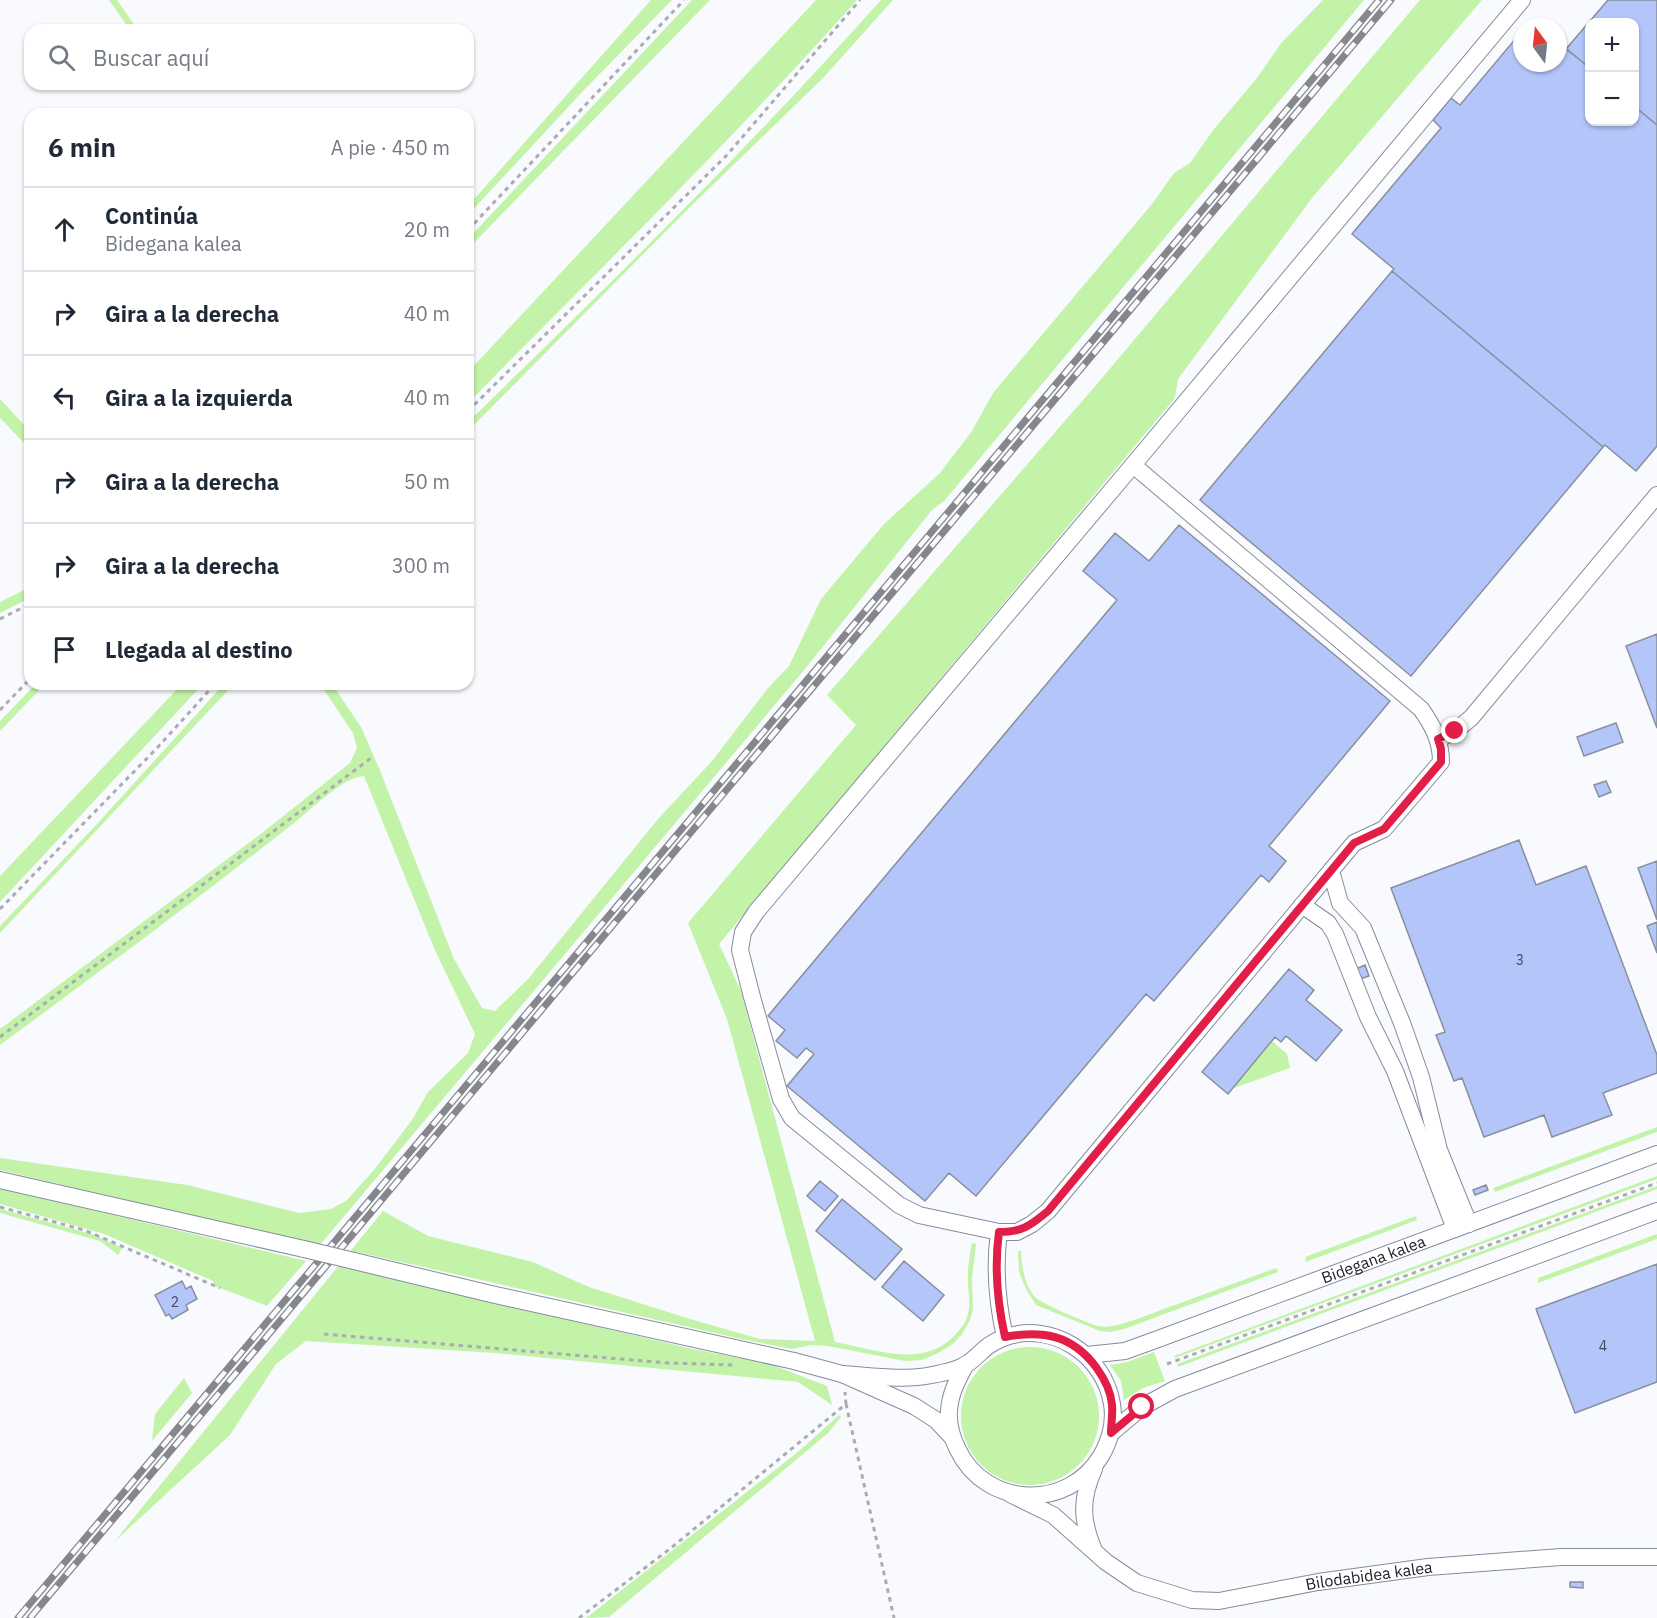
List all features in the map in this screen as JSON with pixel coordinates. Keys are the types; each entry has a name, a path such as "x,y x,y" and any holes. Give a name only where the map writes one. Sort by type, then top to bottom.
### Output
{"street":[{"path":"1133,465 1421,709 1434,727 1441,749 1441,762 1384,829 1354,843 1048,1211 1017,1232 999,1232 919,1215 898,1205 792,1118 781,1099 752,997 740,950 743,932 756,912 1522,0"},
{"path":"1438,739 1455,731 1471,718 1657,495"},
{"path":"1331,871 1340,903 1363,928 1402,1023 1421,1077 1439,1150 1462,1226"},
{"path":"1302,905 1328,923 1335,934 1368,1017 1395,1071 1462,1226"},
{"name":"Bidegana kalea","path":"1087,1355 1125,1351 1657,1154"},
{"path":"0,1180 491,1294 794,1361 842,1374 914,1406 936,1420 952,1437 964,1462 984,1482 1010,1494 1029,1497 1049,1495 1067,1488 1083,1478 1096,1464 1106,1449 1111,1433 1112,1404 1104,1378 1087,1355 1069,1342 1049,1335 1027,1333 1005,1337 991,1344 966,1364 934,1375 912,1378 842,1374"},
{"path":"1111,1433 1142,1407 1175,1389 1657,1211"},
{"path":"999,1232 996,1278 998,1307 1005,1337"},
{"path":"952,1437 949,1412 954,1387 966,1364"},
{"path":"1095,1552 1086,1532 1084,1508 1086,1487 1096,1464"},
{"name":"Bilodabidea kalea","path":"1010,1494 1053,1515 1116,1570 1137,1583 1192,1600 1219,1601 1318,1582 1428,1567 1561,1557 1657,1557"}],"path":[{"path":"474,224 684,0"},
{"path":"474,405 727,155 860,0"},
{"path":"0,619 24,607"},
{"path":"0,710 24,685"},
{"path":"0,909 157,748 210,690"},
{"path":"0,1037 371,758"},
{"path":"1167,1364 1657,1183"},
{"path":"0,1207 84,1230 220,1288"},
{"path":"324,1334 668,1363 746,1366"},
{"path":"842,1374 846,1404 894,1618"},
{"path":"579,1618 671,1548 846,1404"}],"green space":[{"path":"109,0 117,0 134,24 126,24"},
{"path":"651,0 672,0 584,90 474,209 474,199"},
{"path":"692,0 710,0 474,243 474,233"},
{"path":"816,0 857,0 714,154 474,397 474,366"},
{"path":"881,0 893,0 823,78 688,209 474,425 474,416 730,162"},
{"path":"1323,0 1364,0 944,501 932,510 805,669 319,1246 0,1170 0,1158 187,1185 299,1213 331,1209 346,1201 374,1170 412,1120 428,1092 468,1053 475,1034 434,948 364,776 356,777 338,787 111,963 0,1045 0,1029 262,833 350,763 357,748 353,733 324,690 336,690 361,727 454,959 482,1008 495,1011 529,978 658,819 712,761 768,688 789,666 821,599 884,524 940,473 972,431 993,393 1152,204 1174,173 1190,163 1214,129 1257,78 1282,42"},
{"path":"1420,0 1482,0 1312,198 1178,379 1175,398 719,944 741,991 835,1342 897,1354 927,1352 941,1346 954,1336 967,1317 968,1267 972,1243 976,1244 972,1278 973,1310 962,1334 953,1344 922,1360 905,1361 828,1346 811,1345 792,1349 357,1252 347,1268 693,1349 770,1364 827,1386 832,1405 798,1382 495,1353 306,1341 276,1364 230,1435 114,1542 383,1211 428,1236 533,1262 589,1287 690,1319 760,1339 815,1341 727,1019 688,923 856,725 827,695 1097,384"},
{"path":"0,399 24,425 24,443 0,418"},
{"path":"24,590 24,601 0,613 0,602"},
{"path":"30,690 39,690 0,731 0,721"},
{"path":"176,690 197,690 0,902 0,876"},
{"path":"219,690 228,690 0,933 0,926 97,824"},
{"path":"1272,1041 1287,1054 1290,1068 1231,1089"},
{"path":"1657,1127 1657,1132 1495,1192 1493,1188"},
{"path":"1657,1176 1657,1179 1175,1358 1174,1356"},
{"path":"1657,1186 1657,1189 1178,1367 1177,1364"},
{"path":"0,1188 306,1261 267,1306 215,1286 213,1281 104,1234 0,1204"},
{"path":"0,1209 95,1235 122,1248 118,1255 100,1241 0,1213"},
{"path":"1416,1216 1417,1220 1306,1262 1305,1257"},
{"path":"1657,1234 1657,1239 1538,1283 1538,1278"},
{"path":"1018,1251 1021,1251 1024,1275 1034,1296 1064,1312 1103,1327 1134,1320 1276,1268 1278,1272 1111,1332 1100,1331 1036,1305 1019,1272"},
{"path":"1030,1347 1056,1352 1079,1367 1094,1390 1099,1416 1094,1442 1079,1465 1056,1480 1030,1485 1004,1480 981,1465 966,1442 961,1416 966,1390 981,1367 1004,1352"},
{"path":"1154,1352 1165,1381 1143,1388 1124,1400 1121,1381 1110,1365 1127,1362"},
{"path":"184,1378 192,1393 152,1441 155,1414"},
{"path":"839,1415 841,1417 828,1433 609,1617 586,1618 798,1452"}],"building":[{"path":"1608,0 1657,0 1657,125 1639,110 1639,18 1593,18"},
{"path":"1585,27 1585,64 1567,48"},
{"path":"1513,42 1513,72 1567,72 1567,49 1585,64 1585,126 1639,126 1639,110 1657,125 1657,446 1636,471 1605,445 1603,447 1392,271 1394,269 1352,234 1441,128 1433,120 1451,98 1460,105"},
{"path":"1392,271 1603,447 1411,676 1200,500"},
{"path":"1179,525 1390,701 1269,846 1286,861 1269,882 1261,875 1154,1001 1146,994 976,1196 949,1173 925,1201 787,1086 814,1054 806,1048 797,1058 776,1041 785,1030 768,1016 1117,600 1083,571 1115,533 1149,561"},
{"path":"1657,634 1657,728 1626,646"},
{"path":"1616,723 1623,742 1584,756 1577,737"},
{"path":"1606,781 1611,792 1599,797 1594,785"},
{"path":"1519,840 1536,885 1586,866 1657,1055 1657,1073 1603,1093 1612,1115 1552,1137 1544,1115 1484,1137 1462,1078 1454,1081 1436,1035 1445,1032 1391,888"},
{"path":"1657,861 1657,920 1638,868"},
{"path":"1657,922 1657,953 1647,926"},
{"path":"1365,965 1369,976 1360,979 1356,969"},
{"path":"1289,969 1314,990 1306,1000 1342,1030 1316,1061 1286,1036 1281,1042 1275,1037 1228,1094 1202,1072"},
{"path":"820,1181 838,1196 825,1211 807,1196"},
{"path":"1486,1185 1488,1190 1475,1195 1473,1190"},
{"path":"842,1199 902,1249 875,1280 816,1231"},
{"path":"904,1261 944,1295 923,1321 882,1287"},
{"path":"1657,1264 1657,1382 1575,1413 1536,1309"},
{"path":"182,1281 186,1289 191,1286 197,1299 186,1305 188,1310 172,1319 169,1314 166,1316 155,1295"},
{"path":"1570,1582 1583,1582 1583,1588 1570,1587"}],"railway":[{"path":"18,1618 1379,0"},
{"path":"30,1618 1391,0"}],"route":[{"path":"1142,1407 1111,1433 1112,1404 1104,1378 1087,1355 1069,1342 1049,1335 1027,1333 1005,1337 998,1307 996,1278 999,1232 1017,1232 1048,1211 1354,843 1384,829 1441,762 1438,739 1455,731"}]}
